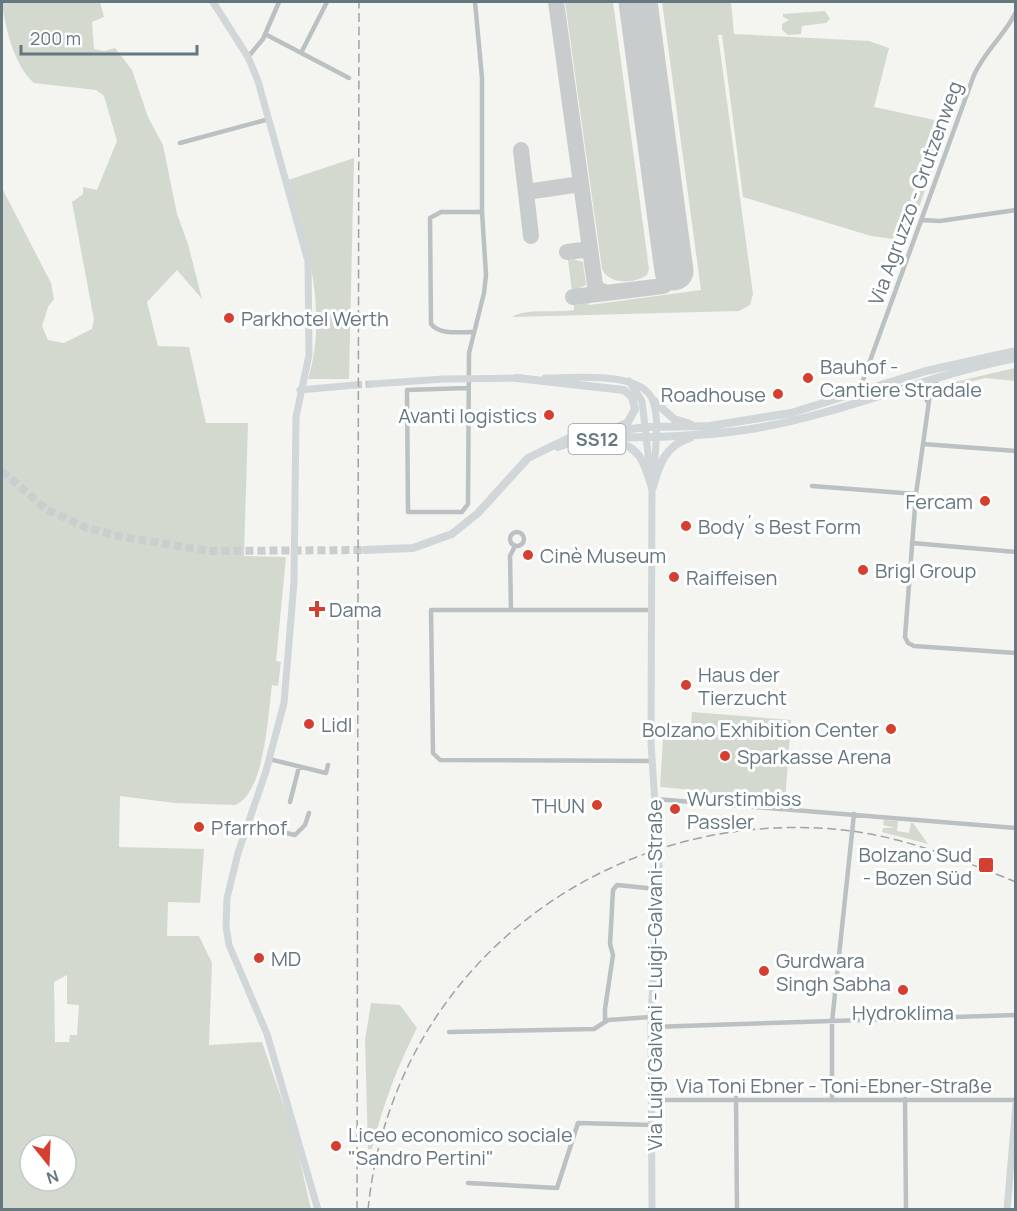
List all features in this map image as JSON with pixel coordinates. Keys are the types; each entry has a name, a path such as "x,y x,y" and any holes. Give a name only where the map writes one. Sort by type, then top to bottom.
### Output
{"main road":[{"path":"591,433 647,427 706,427 791,413 860,394 926,371 1016,351"},
{"path":"652,437 699,435 792,421 939,377 1016,358"},
{"path":"517,378 556,384 612,386 630,394 635,409 628,422 622,427 591,433"},
{"path":"653,400 674,418 706,427"},
{"name":"SS12","path":"365,550 413,548 452,534 478,513 532,454 560,441 591,433"},
{"path":"652,488 661,459 677,444 699,435"},
{"name":"SS12","path":"518,469 548,451 586,440 652,437"},
{"path":"548,451 595,443 624,444 642,456 652,488"}],"street":[{"path":"213,2 248,57 269,119 308,262 309,355 300,390 295,438 296,523 290,640 284,702 227,898 227,940 267,1034 318,1209"},
{"path":"248,57 265,34 279,2"},
{"path":"301,53 327,2"},
{"path":"467,388 406,390 408,512 462,512 468,504 467,378 472,332 484,293 482,78 475,2"},
{"name":"Via Agruzzo - Grutzenweg","path":"860,394 974,75 986,50 1010,23 1016,12"},
{"path":"265,34 350,78"},
{"path":"180,143 269,119"},
{"path":"921,220 940,221 1016,210"},
{"path":"472,332 442,331 435,329 431,324 430,218 441,212 482,212"},
{"path":"939,377 932,387 922,444 905,637 908,643 914,646 1016,653"},
{"path":"372,384 467,378 628,381 648,392 653,400 656,427 652,437"},
{"path":"628,381 640,395 647,427 652,437"},
{"path":"914,385 922,389 928,403"},
{"path":"300,390 354,386"},
{"name":"Via Luigi Galvani - Luigi-Galvani-Straße","path":"652,437 653,761 659,866 651,1017 652,1209"},
{"path":"922,444 1016,451"},
{"path":"812,486 916,494"},
{"path":"912,543 1016,552"},
{"path":"511,610 510,556 514,546"},
{"path":"652,610 431,610 433,753 440,760 653,761"},
{"path":"269,759 326,773 328,765"},
{"path":"290,802 299,767"},
{"path":"655,799 1016,828"},
{"path":"247,824 296,835 305,825 309,813"},
{"path":"832,1099 832,1022 854,814"},
{"path":"605,1022 613,956 610,944 613,890 617,885 657,889"},
{"path":"651,1027 1016,1015"},
{"path":"449,1032 594,1029 605,1022 651,1017"},
{"path":"736,1098 737,1209"},
{"name":"Via Toni Ebner - Toni-Ebner-Straße","path":"653,1100 736,1098 1016,1102"},
{"path":"905,1099 906,1209"},
{"path":"1007,1209 1016,1102"},
{"path":"468,1183 557,1188 578,1124 653,1125"}],"shaded area":[{"path":"2,2 100,2 104,17 92,22 94,49 104,51 115,48 132,70 148,117 163,145 177,214 188,244 202,299 177,270 147,302 158,346 189,347 206,423 248,423 244,556 286,557 276,661 281,662 278,686 272,685 263,752 253,786 245,798 235,805 174,803 120,796 119,847 204,849 200,903 168,902 167,936 199,936 212,963 209,1045 262,1042 294,1135 311,1209 2,1209 2,188 51,283 54,299 48,307 42,326 48,340 64,343 92,329 94,320 72,202 83,194 83,187 97,190 117,141 104,96 96,90 34,83 21,66 8,34","holes":["67,975 67,1004 79,1005 77,1035 70,1035 69,1042 55,1042 54,982"]},
{"path":"565,2 613,2 649,269 647,275 635,280 622,281 610,278 602,269"},
{"path":"662,2 731,2 734,34 869,41 889,48 874,107 949,123 907,241 871,236 743,197 722,35 718,35 753,294 750,305 739,311 512,317 533,312 574,310 574,305 588,303 589,305 701,290"},
{"path":"825,11 830,19 826,23 802,26 801,34 788,35 782,30 782,24 789,20 783,17 783,14"},
{"path":"354,158 349,379 308,379 314,354 316,304 308,254 288,180"},
{"path":"568,260 583,262 586,285 572,291"},
{"path":"1015,368 1015,381 986,378 939,389 950,383"},
{"name":"Sparkasse Arena","path":"692,712 791,720 785,802 703,797 703,791 660,787 664,722 691,724"},
{"path":"884,820 898,821 897,831 909,833 911,823 913,823 928,844 882,832 883,828 895,828 883,825"},
{"path":"371,1003 400,1005 417,1028 391,1087 372,1149 368,1149 365,1040"}],"taxiway":[{"path":"556,2 595,285 599,290 607,293"},
{"path":"521,150 531,236"},
{"path":"526,192 581,184"},
{"path":"567,252 590,249"},
{"path":"573,297 663,286 672,280 674,271"}],"runway":[{"path":"638,2 674,271"}],"tunnel":[{"path":"355,385 372,384"},
{"path":"2,471 46,509 87,528 123,537 210,551 365,550"}],"railway":[{"path":"357,1210 359,2"},
{"path":"368,1210 385,1125 417,1048 464,980 521,924 589,879 665,847 747,830 833,829 880,836 926,848 1016,882"}],"place":[{"name":"Parkhotel Werth","path":"229,318"},
{"name":"Bauhof - Cantiere Stradale","path":"808,378"},
{"name":"Roadhouse","path":"778,394"},
{"name":"Avanti logistics","path":"549,415"},
{"name":"Fercam","path":"985,501"},
{"name":"Body´s Best Form","path":"686,526"},
{"name":"Cinè Museum","path":"528,555"},
{"name":"Brigl Group","path":"863,570"},
{"name":"Raiffeisen","path":"674,577"},
{"name":"Dama","path":"317,609"},
{"name":"Haus der Tierzucht","path":"686,685"},
{"name":"Lidl","path":"309,724"},
{"name":"Bolzano Exhibition Center","path":"891,729"},
{"name":"Sparkasse Arena","path":"725,756"},
{"name":"THUN","path":"597,805"},
{"name":"Wurstimbiss Passler","path":"675,809"},
{"name":"Pfarrhof","path":"199,827"},
{"name":"Bolzano Sud - Bozen Süd","path":"986,865"},
{"name":"MD","path":"259,958"},
{"name":"Gurdwara Singh Sabha","path":"764,971"},
{"name":"Hydroklima","path":"903,990"},
{"name":"Liceo economico sociale \"Sandro Pertini\"","path":"336,1146"}]}
